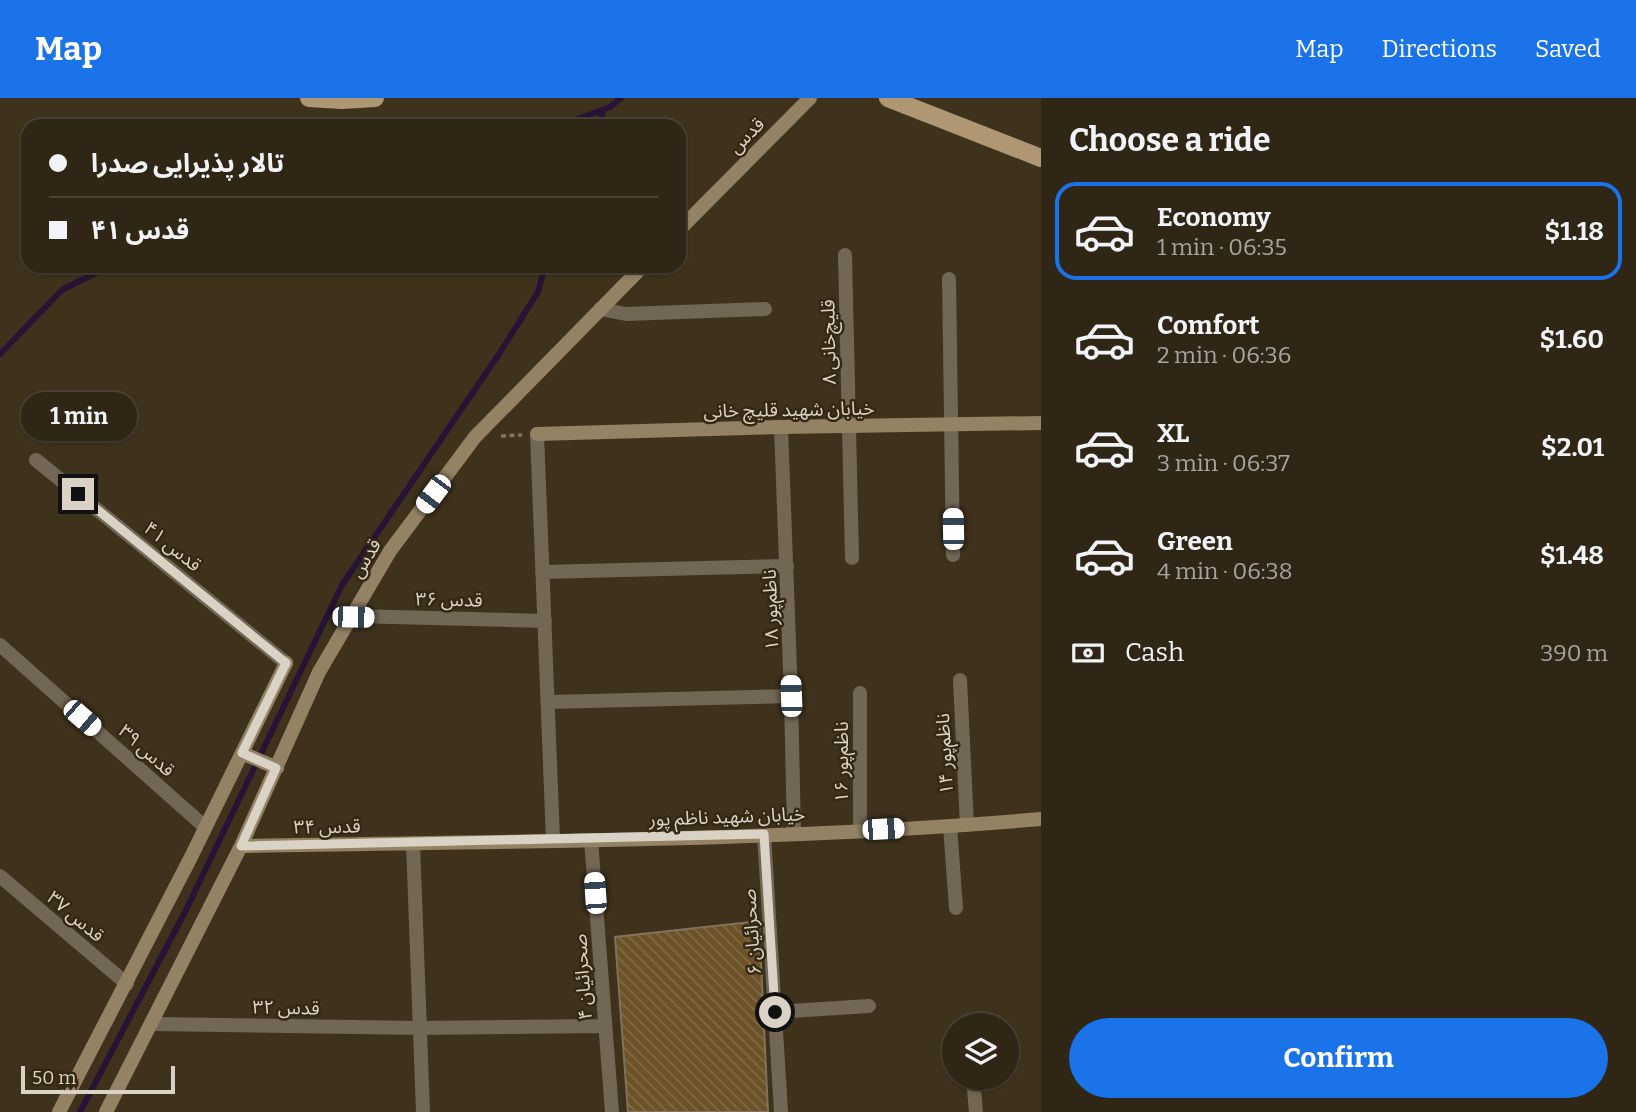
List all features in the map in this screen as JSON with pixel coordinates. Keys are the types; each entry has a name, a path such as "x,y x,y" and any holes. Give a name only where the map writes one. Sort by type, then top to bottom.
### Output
{"main road":[{"path":"309,98 375,98"},
{"name":"قدس","path":"686,223 810,98"},
{"path":"888,98 1041,158"},
{"name":"قدس","path":"106,1112 241,846 319,672 390,551 475,437 636,273"},
{"name":"خیابان شهید قلیچ خانی","path":"537,434 1041,423"},
{"path":"59,1112 127,984 286,663"},
{"path":"242,753 276,768"},
{"name":"خیابان شهید ناظم پور","path":"413,843 793,833 1041,819"},
{"name":"قدس ۳۴","path":"241,846 413,843"}],"street":[{"name":"قلیچ‌خانی ۸","path":"845,255 852,558"},
{"path":"949,279 953,555"},
{"path":"600,309 626,314 765,309"},
{"name":"ناظم‌پور ۱۸","path":"781,427 788,566 793,833"},
{"path":"537,434 553,840"},
{"name":"قدس ۴۱","path":"36,460 286,663"},
{"path":"542,572 788,566"},
{"name":"قدس ۳۶","path":"353,617 544,621"},
{"name":"قدس ۳۹","path":"0,645 205,827"},
{"name":"ناظم‌پور ۱۴","path":"960,680 967,825"},
{"name":"ناظم‌پور ۱۶","path":"860,693 860,830"},
{"path":"548,702 791,696"},
{"path":"950,826 956,908"},
{"name":"صحرائیان ۶","path":"764,834 781,1112"},
{"name":"صحرائیان ۴","path":"591,840 612,1112"},
{"path":"413,843 423,1112"},
{"name":"قدس ۳۷","path":"0,876 127,984"},
{"path":"775,1012 869,1006"},
{"name":"قدس ۳۲","path":"152,1024 419,1028 604,1026"},
{"path":"974,1090 976,1112"}],"path":[{"path":"475,437 537,434"}],"building":[{"path":"759,921 768,1112 628,1112 615,937"}],"waterway":[{"path":"578,119 610,107 621,98"},
{"path":"600,119 604,109"},
{"path":"0,354 62,290 95,273"},
{"path":"80,1112 186,910 342,585 499,354 538,292 543,273"}],"route":[{"path":"78,494 286,663 242,753 276,768 241,846 764,834 775,1012"}]}
